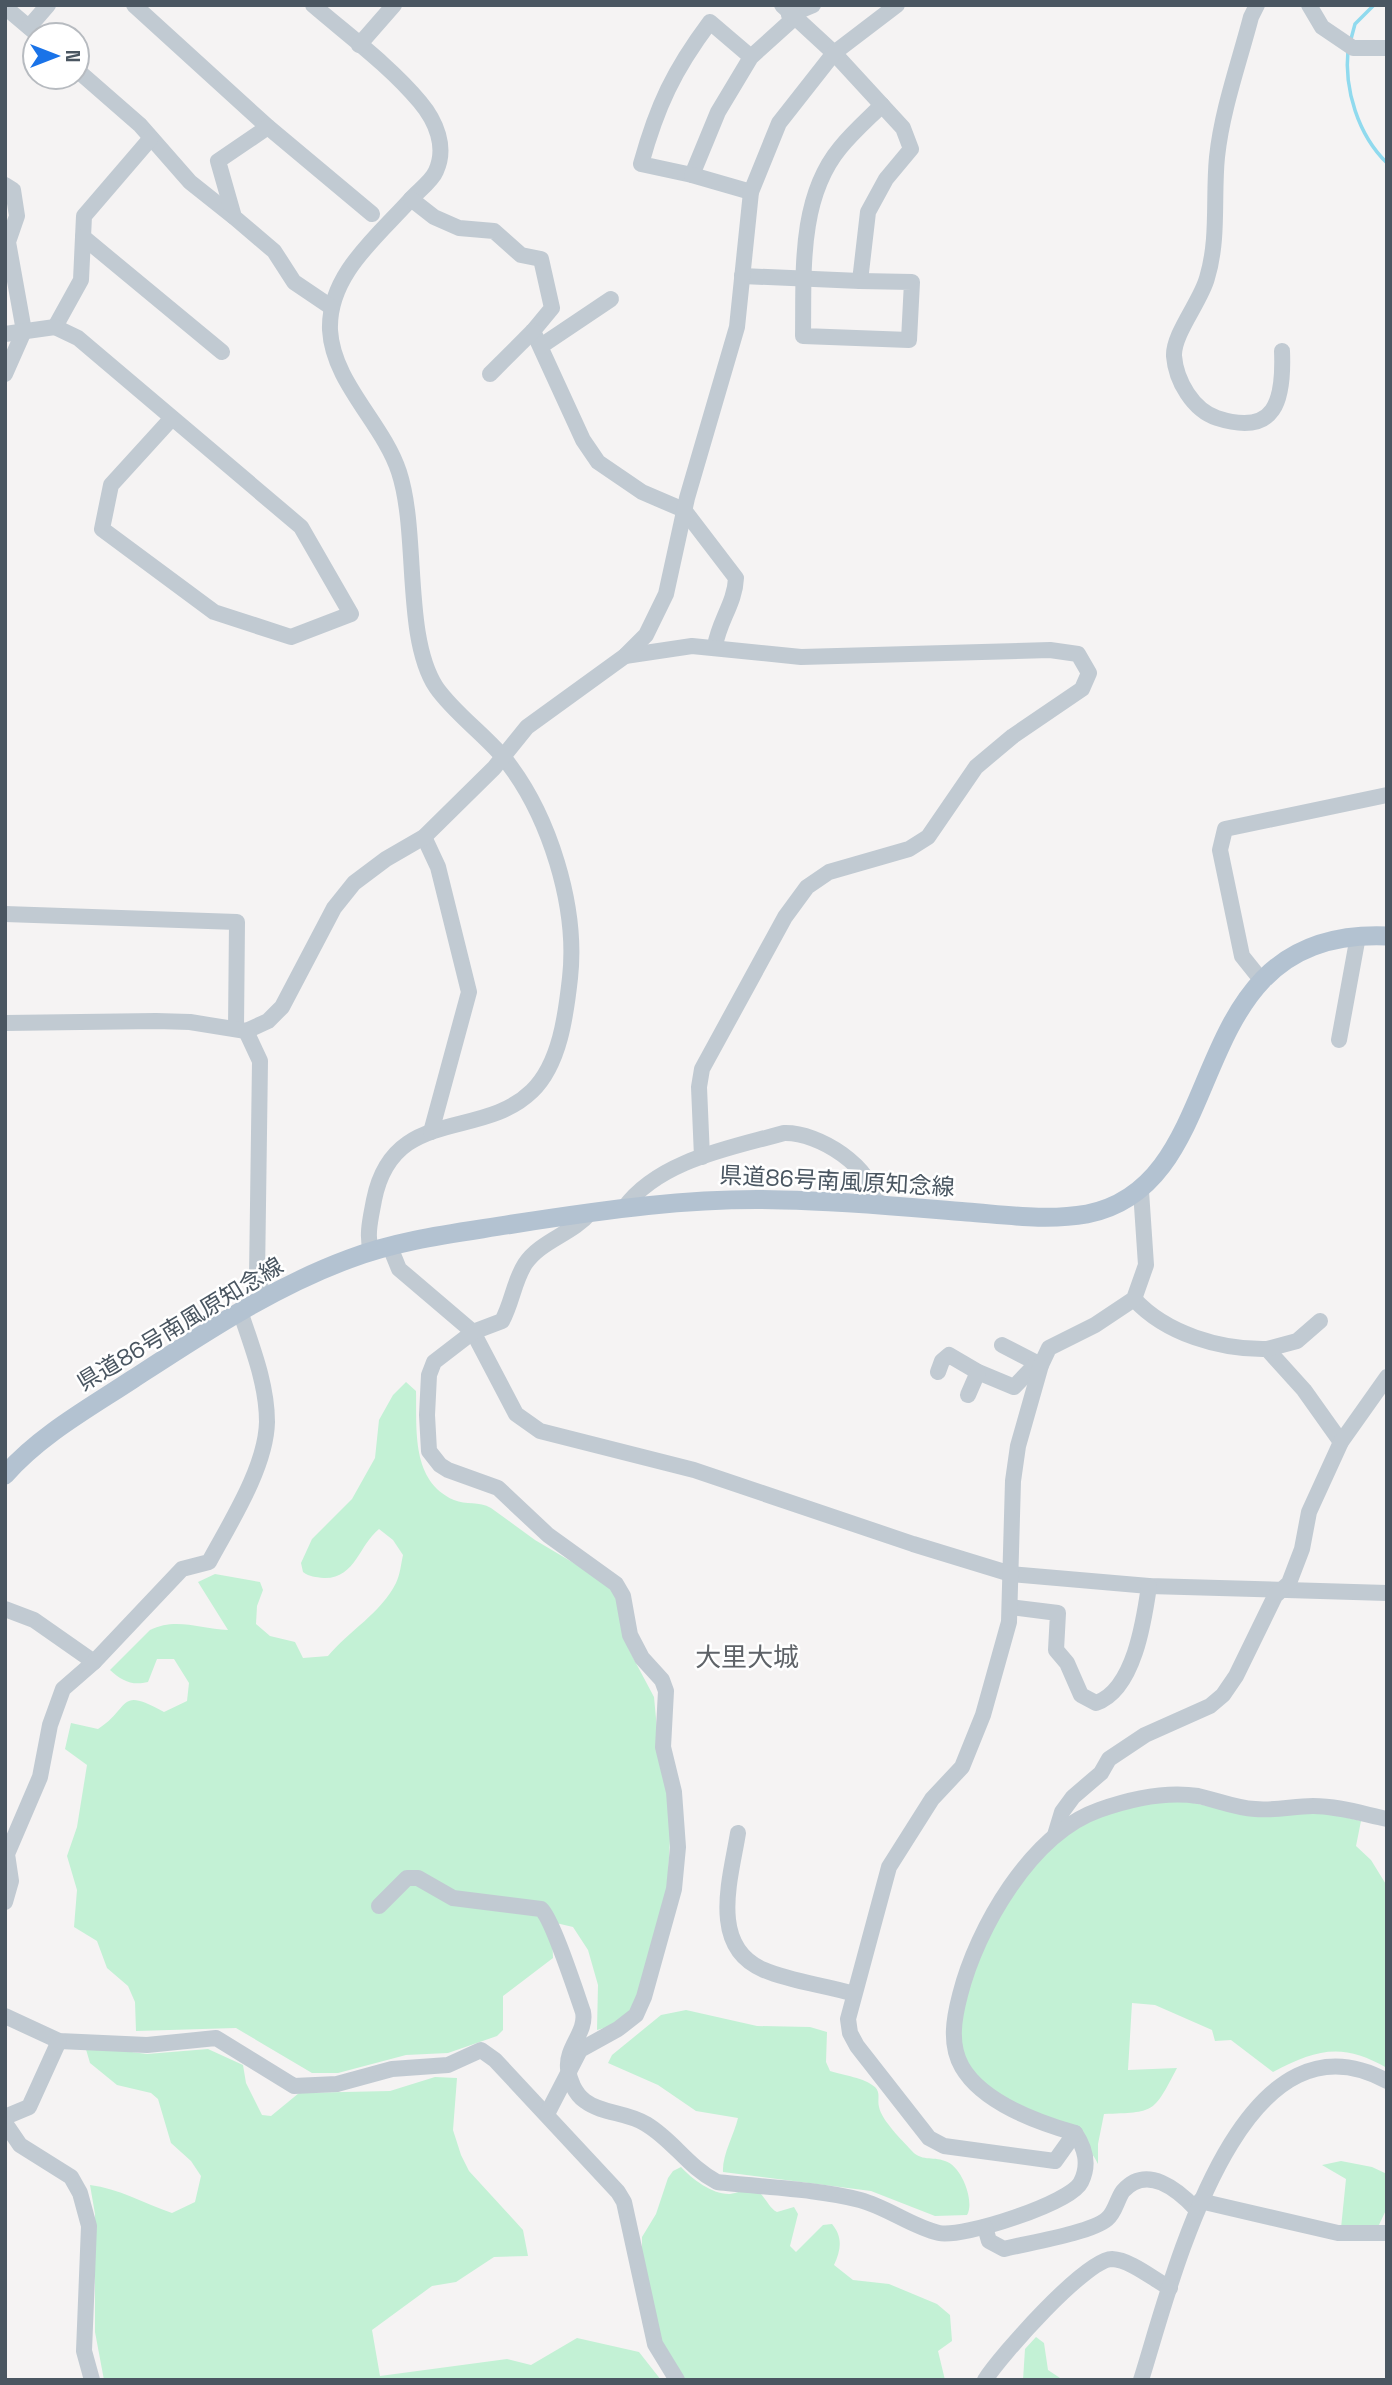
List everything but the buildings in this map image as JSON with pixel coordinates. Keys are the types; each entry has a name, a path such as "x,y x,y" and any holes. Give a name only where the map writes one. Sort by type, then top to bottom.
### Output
{"main road":[{"name":"県道86号南風原知念線","path":"7,1471 46,1437 80,1413 264,1296 322,1269 380,1249 462,1232 624,1208 714,1200 877,1204 1047,1218 1091,1213 1141,1191 1167,1160 1185,1129 1210,1065 1242,1006 1262,981 1300,954 1332,940 1358,936 1387,936"}],"street":[{"path":"39,21 48,5"},
{"path":"134,5 268,127 372,214"},
{"path":"313,5 421,103 441,138 436,172 351,265 331,307 332,352 398,468 403,488 422,657 437,688 503,757 540,817 558,866 571,950 566,1002 549,1070 531,1092 503,1109 430,1132 401,1146 382,1171 369,1226 380,1249 399,1269 473,1332 516,1414 540,1431 694,1469 913,1544 1011,1574 1149,1586 1387,1593"},
{"path":"359,45 394,5"},
{"path":"692,176 718,112 751,57 788,13 813,5"},
{"path":"5,1023 156,1021 241,1029 268,1021 282,1007 334,908 354,883 386,859 424,837 503,757 512,742 540,715 625,656 646,635 660,611 684,510 737,327 751,192 779,123 834,53 897,5"},
{"path":"1257,5 1251,17 1217,155 1210,268 1204,288 1175,344 1174,355 1182,382 1203,413 1233,423 1249,424 1264,420 1278,404 1283,375 1282,351"},
{"path":"1309,5 1322,27 1353,48 1387,48"},
{"path":"5,8 21,21"},
{"path":"788,13 834,53 903,128 911,149 886,179 868,212 860,281"},
{"path":"751,57 710,22 682,60 654,116 641,164 751,192"},
{"path":"91,83 151,138 190,182 274,251 294,282 331,307"},
{"path":"742,276 804,278 860,281 912,282 909,340 803,336 804,278 806,231 821,179 839,149 882,105"},
{"path":"234,218 218,161 268,127"},
{"path":"55,327 81,280 84,216 151,138"},
{"path":"5,185 13,190 17,216 8,242 24,331 5,374"},
{"path":"411,199 434,218 459,228 494,231 521,255 541,260 552,308 490,374"},
{"path":"83,237 222,352"},
{"path":"541,346 611,299"},
{"path":"5,334 55,327 78,338 302,527 351,614 291,637 214,612 102,529 111,485 172,418"},
{"path":"533,331 583,440 598,461 642,492 684,510 716,547 736,578 736,592 721,620 715,646"},
{"path":"625,656 671,647 715,646 813,657 1050,650 1078,654 1089,673 1082,689 1013,736 976,767 928,837 909,849 829,872 803,892 785,917 702,1069 699,1087 702,1157"},
{"path":"1262,981 1242,956 1220,850 1225,829 1387,795"},
{"path":"424,837 438,867 469,992 430,1132"},
{"path":"5,914 237,922 241,1029 260,1061 257,1277 264,1296"},
{"path":"1339,1040 1358,936"},
{"path":"624,1208 643,1188 702,1157 784,1133 811,1135 848,1159 874,1192 877,1204"},
{"path":"938,1372 942,1361 949,1355 978,1373 1014,1387 1039,1364 1049,1348 1095,1325 1134,1299 1146,1265 1141,1191"},
{"path":"547,2114 568,2068 580,2050 618,2029 636,2015 644,1997 674,1889 678,1847 674,1792 663,1747 666,1691 662,1679 642,1658 630,1635 623,1597 616,1584 548,1535 498,1489 448,1470 429,1451 429,1374 434,1362 473,1332 502,1321 525,1264 537,1251 576,1228 590,1213"},
{"path":"1134,1299 1155,1318 1225,1346 1267,1349 1297,1341 1320,1321"},
{"path":"5,1902 8,1881 7,1854 40,1777 50,1725 63,1689 94,1662 182,1569 209,1562 253,1479 267,1423 261,1376 240,1311"},
{"path":"1002,1345 1039,1364"},
{"path":"1267,1349 1304,1390 1341,1442"},
{"path":"1039,1364 1018,1446 1013,1481 1010,1607 1004,1641 975,1741 962,1768 932,1799 889,1867 848,2019 850,2032 888,2087 929,2138 944,2146 1055,2161 1074,2133"},
{"path":"968,1395 978,1373"},
{"path":"1055,1835 1062,1812 1073,1797 1101,1773 1109,1759 1145,1735 1210,1706 1223,1695 1236,1676 1275,1595 1292,1575 1302,1549 1309,1512 1341,1442 1387,1377"},
{"path":"1010,1607 1058,1613 1056,1650 1067,1663 1081,1695 1096,1703 1111,1696 1133,1658 1141,1635 1149,1586"},
{"path":"5,1609 34,1620 94,1662"},
{"path":"379,1906 407,1878 418,1878 453,1898 541,1909 547,1914 584,2019 571,2046 568,2068 573,2086 587,2103 646,2123 697,2172 717,2182 860,2200 940,2233 985,2227 1069,2196 1081,2183 1086,2166 1085,2148 1074,2133 1051,2126 1000,2102 974,2083 961,2066 954,2044 957,2006 970,1957 983,1929 1007,1892 1055,1835 1098,1810 1157,1795 1177,1794 1258,1810 1315,1806 1387,1819"},
{"path":"738,1833 726,1917 731,1935 743,1955 764,1970 854,1994"},
{"path":"5,2016 59,2041 147,2045 216,2038 294,2087 337,2084 392,2069 448,2065 481,2050 495,2060 547,2114 624,2202 655,2344 677,2380"},
{"path":"5,2118 29,2106 59,2041"},
{"path":"1141,2380 1198,2205 1223,2156 1253,2112 1267,2097 1301,2073 1329,2066 1354,2067 1387,2081"},
{"path":"5,2123 20,2145 71,2177 80,2193 89,2226 84,2351 92,2380"},
{"path":"985,2227 989,2241 1004,2249 1087,2229 1108,2219 1124,2190 1143,2180 1161,2180 1198,2205 1338,2233 1387,2233"},
{"path":"985,2380 1016,2338 1098,2262 1117,2260 1170,2288"}],"green space":[{"path":"406,1382 416,1391 419,1453 430,1480 454,1500 491,1508 535,1540 609,1584 617,1599 629,1650 654,1697 659,1750 672,1803 666,1912 634,2012 618,2024 597,2030 598,1985 588,1950 573,1927 556,1923 552,1932 553,1958 503,1996 503,2030 497,2036 448,2053 406,2055 338,2073 312,2073 236,2028 136,2031 135,2002 128,1986 107,1968 97,1941 74,1927 77,1890 67,1856 77,1827 87,1765 65,1749 71,1723 98,1729 131,1700 149,1704 164,1712 187,1701 189,1683 174,1659 157,1659 148,1682 128,1682 110,1670 150,1630 160,1626 179,1624 228,1630 198,1582 215,1574 260,1582 263,1590 257,1606 256,1624 270,1636 295,1642 303,1658 328,1656 382,1604 396,1583 403,1555 393,1540 379,1529 350,1567 334,1577 308,1575 303,1572 301,1563 312,1539 352,1499 375,1458 379,1420 393,1395"},
{"path":"1151,1802 1189,1802 1250,1815 1327,1813 1361,1821 1356,1846 1371,1860 1387,1886 1387,2068 1357,2054 1330,2052 1303,2058 1273,2072 1231,2040 1215,2041 1212,2030 1155,2005 1132,2003 1128,2070 1177,2068 1163,2094 1151,2108 1104,2114 1098,2144 1098,2164 1088,2148 1074,2135 1001,2096 970,2072 961,2050 961,2025 970,1974 978,1948 1009,1897 1035,1865 1058,1841 1080,1826 1102,1816"},
{"path":"686,2010 757,2026 810,2027 827,2032 826,2062 830,2071 860,2079 875,2087 884,2118 911,2150 923,2157 945,2161 957,2170 968,2194 967,2215 935,2216 871,2191 723,2172 726,2152 738,2118 696,2111 658,2085 608,2063 612,2055 661,2015"},
{"path":"85,2046 147,2054 208,2049 243,2065 246,2083 262,2115 271,2116 299,2093 390,2091 435,2077 457,2078 453,2130 461,2155 469,2171 523,2230 528,2256 494,2257 456,2282 432,2286 372,2330 380,2376 507,2359 531,2365 577,2338 639,2352 661,2380 104,2380 95,2332 95,2214 90,2185 121,2193 172,2213 195,2202 201,2176 191,2161 171,2143 158,2099 151,2093 117,2085 90,2063"},
{"path":"1341,2161 1372,2167 1387,2174 1387,2208 1377,2229 1341,2228 1346,2179 1322,2165"},
{"path":"681,2167 697,2181 717,2192 730,2194 753,2190 760,2193 777,2212 794,2207 798,2214 790,2246 796,2252 823,2225 832,2224 840,2244 834,2265 853,2280 889,2284 937,2304 950,2315 952,2341 938,2351 945,2380 685,2380 659,2343 642,2255 642,2237 656,2214 668,2178 673,2171"},
{"path":"1036,2337 1044,2343 1048,2370 1063,2380 1023,2380 1025,2349"}],"waterway":[{"path":"1351,39 1355,24 1374,5"},
{"path":"1348,50 1348,80 1355,111 1368,139 1387,163"}],"district":[{"name":"大里大城","path":"747,1657"}]}
